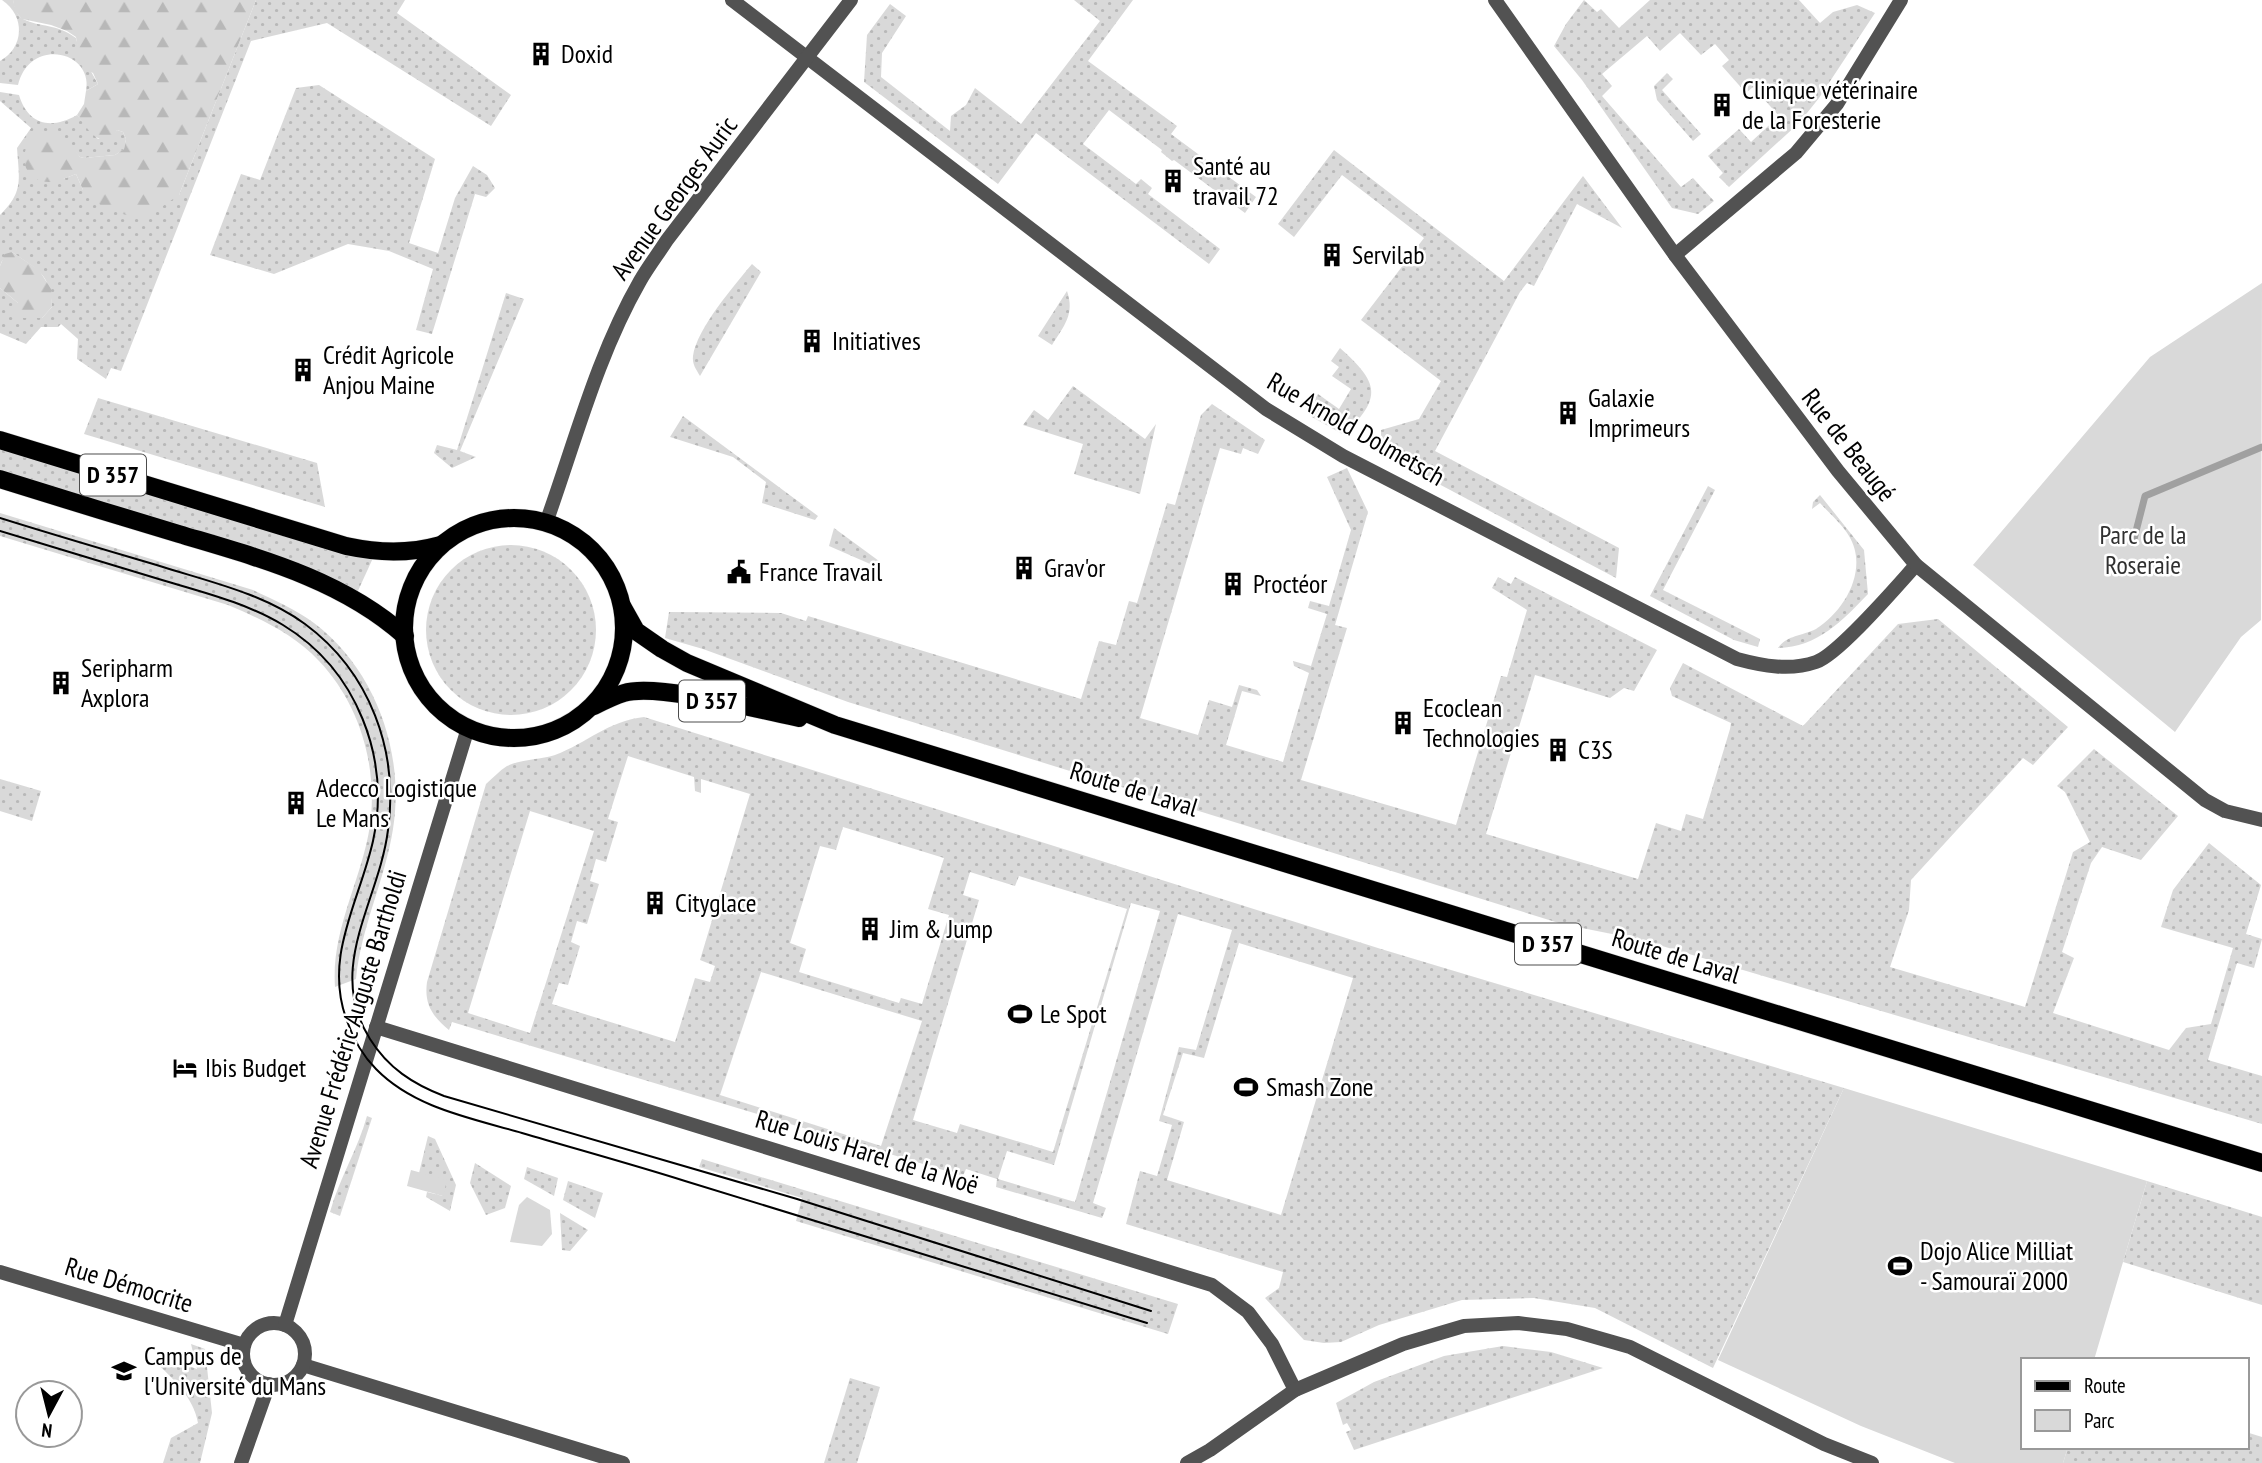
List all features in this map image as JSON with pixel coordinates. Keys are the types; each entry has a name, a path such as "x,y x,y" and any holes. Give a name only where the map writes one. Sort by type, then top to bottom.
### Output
{"main road":[{"name":"D 357","path":"0,440 346,546 384,553 417,552 443,545"},
{"name":"D 357","path":"0,480 304,575 361,602 405,636"},
{"path":"521,519 546,523 572,535 593,552 612,578 622,606 624,639 619,660 611,681 591,707 559,728 529,737 498,737 468,728 447,716 427,695 413,670 405,636 405,614 411,591 421,570 443,545 456,535 487,522 521,519"},
{"name":"Route de Laval","path":"622,606 636,631 687,663 835,724 2262,1163"},
{"name":"Route de Laval","path":"591,707 625,692 672,693 835,724"}],"street":[{"name":"Rue Arnold Dolmetsch","path":"732,0 1266,409 1343,456 1737,659 1766,667 1818,662 1837,649 1916,565"},
{"name":"Avenue Georges Auric","path":"546,523 595,381 640,280 667,240 851,0"},
{"name":"Rue de Beaugé","path":"1494,0 1675,255 1838,471 1916,565 2188,787 2215,806 2262,820"},
{"path":"1675,255 1796,153 1837,104 1901,0"},
{"name":"Avenue Frédéric Auguste Bartholdi","path":"285,1325 468,728"},
{"name":"Rue Louis Harel de la Noë","path":"376,1027 1212,1284 1248,1312 1272,1344 1295,1390"},
{"name":"Rue Démocrite","path":"0,1272 244,1345"},
{"path":"274,1323 285,1325 300,1337 305,1355 303,1365 293,1378 277,1384 259,1381 246,1367 244,1345 254,1329 274,1323"},
{"path":"1187,1463 1210,1450 1295,1390 1403,1344 1464,1326 1518,1323 1555,1328 1630,1347 1824,1444 1872,1463"},
{"path":"303,1365 623,1463"},
{"path":"241,1463 269,1384"}],"green space":[{"path":"2,0 13,0 17,13 23,19 62,30 76,38 79,50 98,84 86,91 86,77 80,66 60,55 47,55 35,60 25,70 18,85 0,83 0,61 14,48 19,32 15,14"},
{"path":"13,0 256,0 179,195 148,216 126,215 104,208 83,190 76,174 49,182 36,179 28,171 26,150 30,141 38,134 49,132 62,136 80,157 84,158 115,155 124,149 126,139 123,132 117,130 112,140 100,139 77,115 84,104 86,91 98,84 93,73 81,63 76,37 51,25 22,19 15,11"},
{"path":"256,0 405,0 397,13 511,95 491,126 327,23 251,41 121,371 111,368 106,379 77,359 78,339 61,324 58,327 41,327 26,344 0,333 0,288 42,318 52,307 49,286 36,269 12,252 0,266 0,215 16,192 19,177 17,148 31,128 0,101 0,92 19,95 28,113 42,122 58,122 77,115 98,139 114,134 117,130 123,132 126,139 124,149 115,155 84,158 61,136 42,132 63,179 76,174 83,190 179,195"},
{"path":"1074,0 1133,0 1088,61 1177,126 1171,134 1256,197 1245,213 1172,161 1162,150 1109,110 1083,144 1136,184 1141,179 1152,188 1148,194 1220,249 1209,264 1036,133 998,184 864,82 867,35 890,4 906,16 882,53 881,77 950,131 951,116 966,105 975,88 1021,124 1100,21"},
{"path":"1584,0 1597,12 1601,9 1619,28 1650,0 1799,0 1820,23 1833,12 1857,5 1875,13 1819,98 1799,123 1729,187 1719,177 1723,173 1708,156 1739,129 1751,142 1779,116 1753,87 1746,93 1722,66 1729,60 1715,44 1701,55 1680,33 1660,51 1647,36 1602,74 1612,86 1602,96 1681,187 1693,178 1714,201 1698,214 1672,208 1582,80 1554,46"},
{"path":"1667,73 1673,79 1662,90 1701,134 1693,141 1657,100 1654,86"},
{"path":"319,85 435,159 409,243 438,253 455,198 473,166 487,175 495,188 486,197 475,194 432,334 416,330 433,269 389,251 348,244 274,274 210,255 241,174 260,180 296,88"},
{"path":"1334,150 1504,281 1583,176 1622,228 1577,204 1534,286 1527,283 1520,292 1435,451 1619,548 1616,578 1388,457 1381,448 1381,430 1419,419 1441,381 1361,320 1424,238 1342,175 1294,237 1278,224"},
{"path":"12,252 39,270 51,289 52,307 42,318 21,318 14,313 18,303 0,288 0,266 5,254"},
{"path":"752,264 761,272 700,376 693,359 701,333"},
{"name":"Parc de la Roseraie","path":"2262,283 2261,620 2241,637 2175,732 1973,565 2150,357"},
{"path":"1067,291 1069,313 1052,345 1038,336"},
{"path":"506,293 524,299 460,451 476,457 452,468 434,453 437,445 457,450"},
{"path":"1340,348 1363,371 1371,390 1365,410 1344,435 1312,417 1311,404 1318,394 1339,409 1351,389 1332,376 1339,367 1331,361"},
{"path":"1073,386 1145,439 1156,424 1140,494 1074,474 1083,444 1023,425 1034,410 1048,420"},
{"path":"98,398 317,463 325,507 84,434"},
{"path":"1212,404 1265,440 1258,454 1243,448 1241,454 1220,448 1140,718 1198,735 1209,700 1232,707 1239,685 1257,690 1261,696 1242,691 1226,745 1283,762 1309,673 1294,666 1293,661 1311,666 1327,614 1308,608 1310,601 1329,606 1351,530 1327,477 1347,468 1368,512 1335,625 1347,628 1301,780 1456,825 1501,676 1507,677 1527,610 1492,588 1498,577 1511,584 1515,577 1657,650 1634,691 1624,688 1610,698 1535,675 1486,834 1638,879 1656,823 1681,831 1686,814 1703,819 1730,729 1731,723 1672,696 1670,688 1683,663 1803,726 1898,624 1938,619 2068,727 2033,765 2023,758 1911,880 1909,910 1890,967 2025,1007 2073,852 2090,842 2065,792 2057,786 2094,749 2178,816 2141,860 2102,847 2091,863 2062,952 2074,958 2053,1013 2169,1050 2186,1028 2211,1024 2233,948 2161,927 2173,890 2209,843 2261,885 2246,934 2262,939 2254,968 2237,963 2208,1060 2262,1076 2262,1124 1642,940 1562,924 848,702 703,649 665,638 669,612 781,613 806,621 808,616 1081,699 1099,641 1116,645 1129,601 1137,603 1167,503 1175,505 1201,415"},
{"path":"683,416 818,516 815,520 762,503 766,482 733,457 670,437"},
{"path":"0,447 373,558 357,593 0,473"},
{"path":"1708,486 1715,490 1663,590 1760,639 1758,647 1734,640 1650,596"},
{"path":"1820,495 1864,550 1868,594 1839,623 1817,638 1778,648 1795,636 1816,629 1827,621 1844,600 1855,575 1855,549 1849,536 1820,503 1812,509 1813,502"},
{"path":"0,513 253,590 314,623 336,642 354,664 381,715 390,743 396,800 385,867 363,941 356,979 335,987 335,966 342,925 361,865 370,825 371,781 363,737 355,716 333,678 309,651 288,635 228,605 0,536"},
{"path":"834,528 879,561 877,567 829,546"},
{"path":"511,545 544,551 571,570 590,597 596,630 590,663 571,690 544,709 511,715 478,709 451,690 432,663 426,630 432,597 451,570 478,551"},
{"path":"644,717 1381,949 1844,1088 1713,1368 1595,1308 1534,1298 1462,1300 1379,1325 1341,1342 1304,1340 1265,1298 1279,1288 1283,1272 1126,1224 1140,1171 1157,1176 1172,1125 1159,1121 1179,1047 1196,1050 1232,930 1178,914 1093,1203 1106,1208 1102,1218 996,1187 997,1179 966,1169 963,1176 452,1022 449,1030 443,1025 428,1003 427,982 486,784 507,766 555,755 631,719","holes":["628,756 694,777 695,791 701,793 701,779 750,794 700,960 715,966 710,982 695,978 675,1042 552,1004 559,983 568,985 580,946 571,942 577,921 587,924 599,884 590,881 596,859 606,862 618,822 608,819","530,811 594,831 530,1033 468,1013","843,827 944,858 928,909 949,915 922,1004 901,998 899,1003 799,972 806,949 790,943 820,846 836,850","970,872 1015,886 1019,876 1127,909 1053,1152 960,1124 957,1133 913,1120 979,900 963,895","1131,903 1160,911 1075,1202 998,1179 1007,1151 1054,1165","1239,943 1353,978 1281,1215 1167,1180 1184,1122 1163,1115 1183,1053 1204,1058","761,972 922,1021 881,1146 720,1095"]},
{"path":"0,779 41,791 32,821 0,811"},
{"path":"1844,1088 2147,1181 2095,1358 2021,1358 2021,1449 2067,1449 2063,1463 1955,1463 1861,1426 1718,1360"},
{"path":"367,1116 372,1118 340,1216 330,1212"},
{"path":"428,1136 435,1139 456,1185 450,1211 426,1197 427,1192 443,1196 419,1173"},
{"path":"702,1159 1178,1304 1168,1334 796,1221 802,1198 699,1167"},
{"path":"475,1163 511,1186 505,1208 486,1215 470,1183"},
{"path":"527,1167 558,1178 554,1196 524,1179"},
{"path":"411,1170 447,1180 443,1196 407,1186"},
{"path":"568,1181 603,1193 595,1218 563,1200"},
{"path":"2147,1181 2262,1217 2262,1305 2123,1262"},
{"path":"527,1197 550,1210 552,1234 542,1246 510,1242 519,1205"},
{"path":"560,1213 588,1230 570,1251 562,1250"},
{"path":"191,1344 205,1349 212,1413 200,1463 163,1463 171,1438 198,1423 187,1397 154,1361 162,1357 197,1369"},
{"path":"1503,1346 1551,1352 1603,1368 1354,1450 1346,1432 1351,1430 1347,1423 1343,1425 1336,1403 1374,1382 1444,1356"},
{"path":"850,1378 880,1387 857,1463 824,1463"},
{"path":"2248,1433 2262,1437 2262,1463 2063,1463 2067,1449 2248,1449"}],"waterway":[{"path":"2133,543 2145,496 2262,447"}],"tram line":[{"path":"0,518 255,597 305,624 328,643 347,665 363,689 384,743 390,800 383,857 359,935 353,987 357,1013 370,1039 402,1074 444,1096 797,1199 1151,1311"},
{"path":"0,531 255,610 283,625 309,644 331,666 349,691 372,748 377,779 377,810 373,841 341,952 341,997 347,1021 359,1046 371,1064 391,1082 444,1110 1147,1323"}],"place":[{"name":"Doxid","path":"541,54"},
{"name":"Clinique vétérinaire de la Foresterie","path":"1722,105"},
{"name":"Santé au travail 72","path":"1173,181"},
{"name":"Servilab","path":"1332,255"},
{"name":"Initiatives","path":"812,341"},
{"name":"Crédit Agricole Anjou Maine","path":"303,370"},
{"name":"Galaxie Imprimeurs","path":"1568,413"},
{"name":"Grav'or","path":"1024,568"},
{"name":"France Travail","path":"739,572"},
{"name":"Proctéor","path":"1233,584"},
{"name":"Seripharm Axplora","path":"61,683"},
{"name":"Ecoclean Technologies","path":"1403,723"},
{"name":"C3S","path":"1558,750"},
{"name":"Adecco Logistique Le Mans","path":"296,803"},
{"name":"Cityglace","path":"655,903"},
{"name":"Jim & Jump","path":"870,929"},
{"name":"Le Spot","path":"1020,1014"},
{"name":"Ibis Budget","path":"185,1068"},
{"name":"Smash Zone","path":"1246,1087"},
{"name":"Dojo Alice Milliat - Samouraï 2000","path":"1900,1266"},
{"name":"Campus de l'Université du Mans","path":"124,1371"}]}
